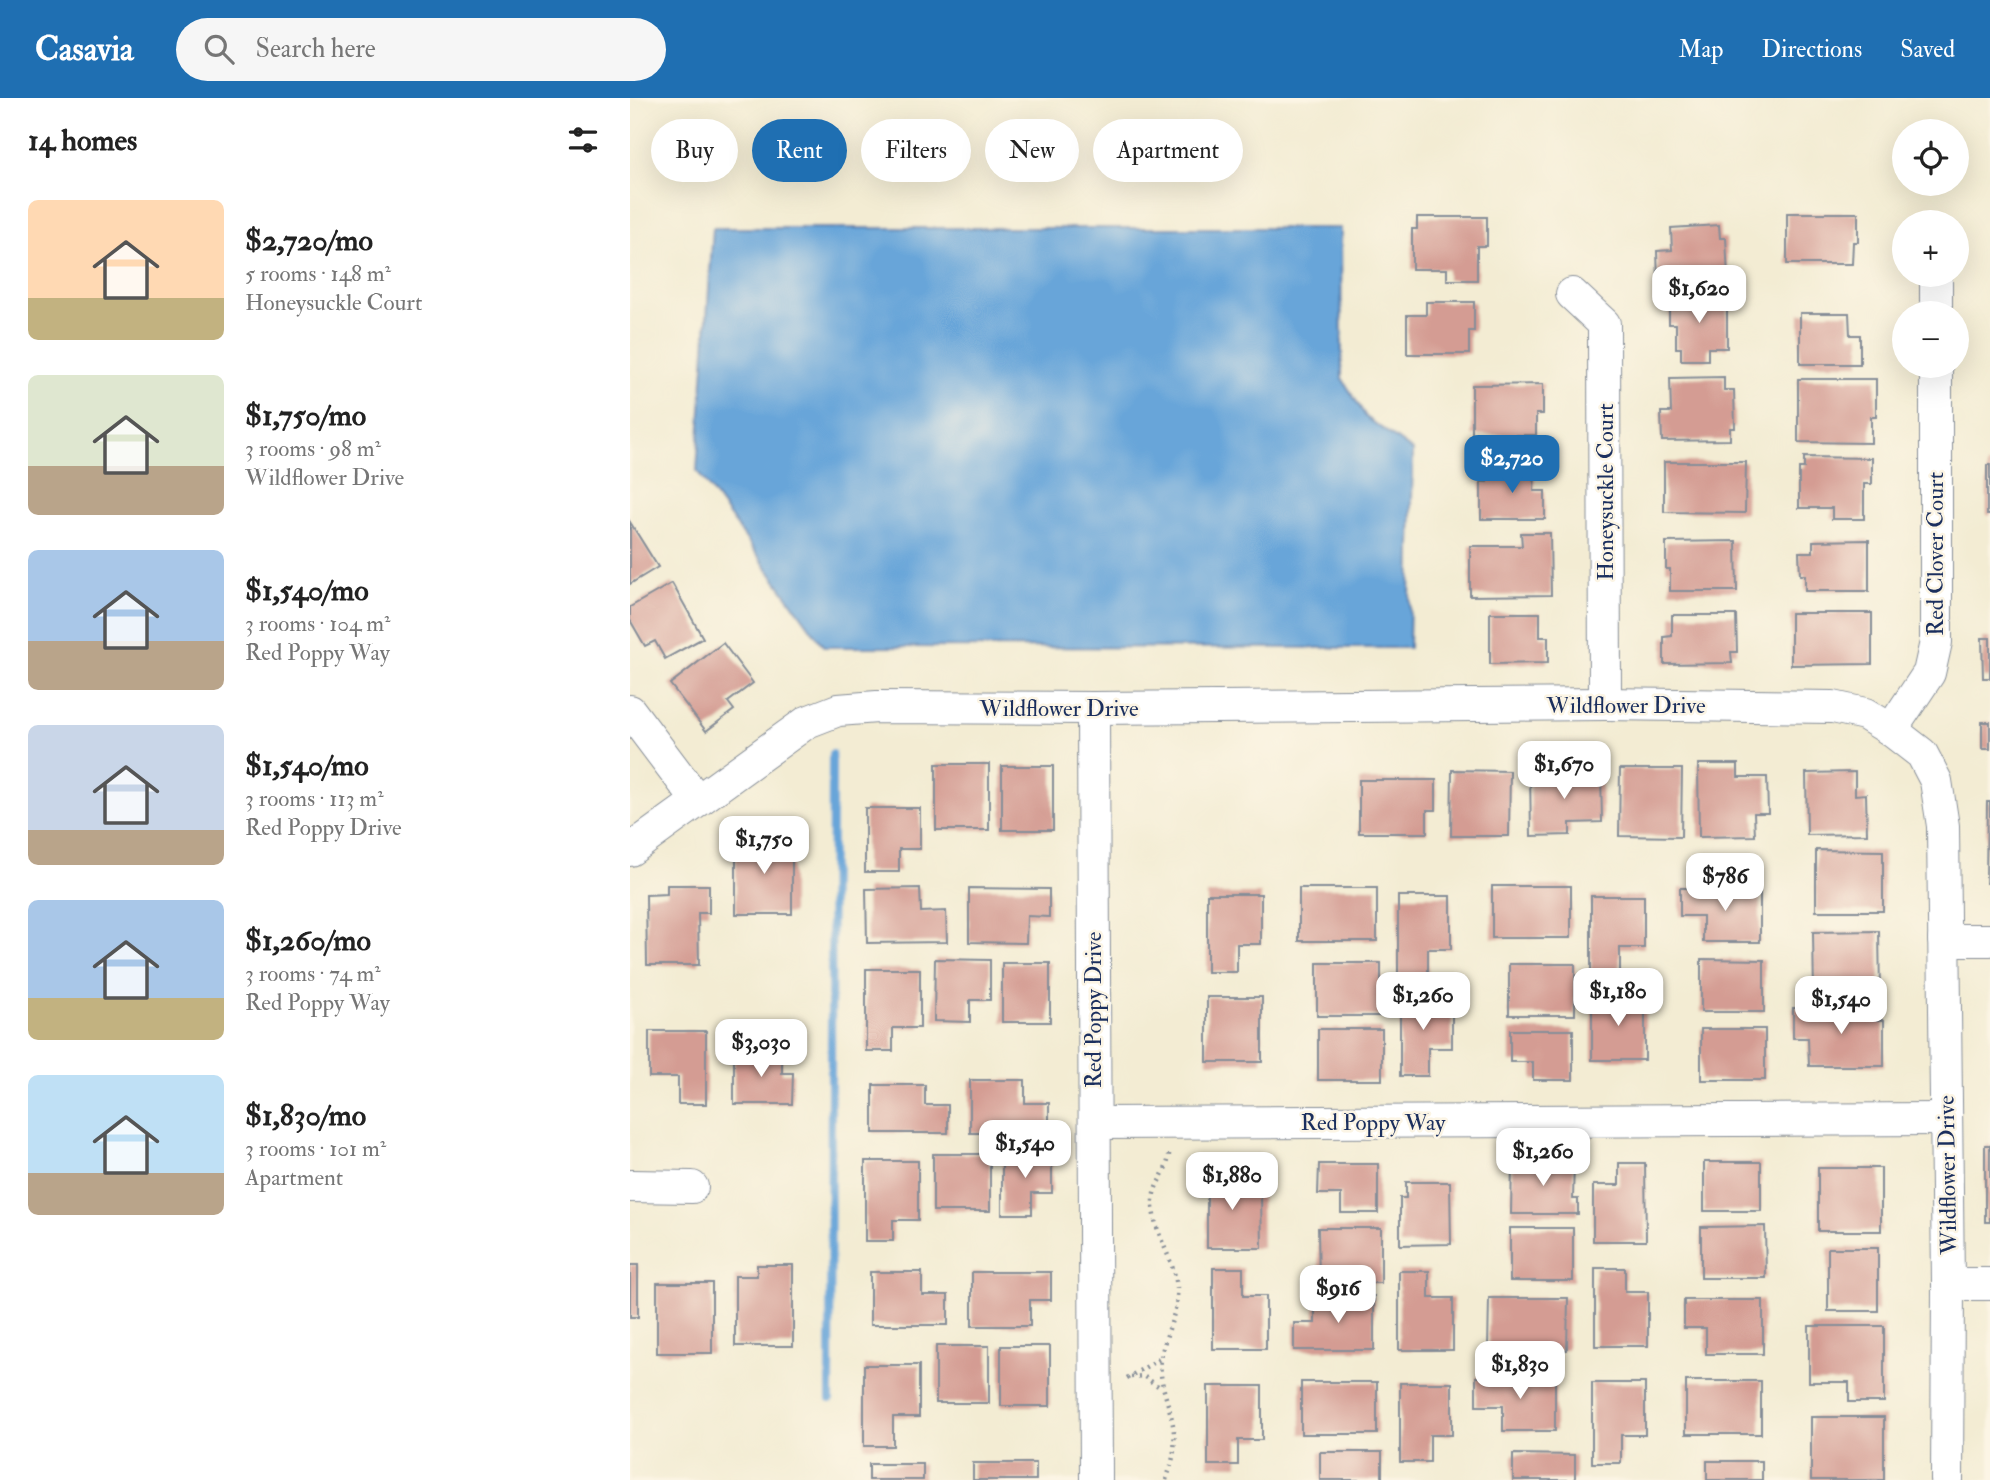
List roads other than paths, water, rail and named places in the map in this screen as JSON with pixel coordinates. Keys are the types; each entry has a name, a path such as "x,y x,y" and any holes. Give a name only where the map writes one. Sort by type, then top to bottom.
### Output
{"street":[{"name":"Honeysuckle Court","path":"1572,294 1604,324 1605,704"},
{"name":"Red Clover Court","path":"1891,730 1929,673 1936,642 1936,378"},
{"name":"Wildflower Drive","path":"630,850 807,722 838,710 877,707 1605,704 1833,708 1865,715 1891,730 1922,754 1936,781 1943,826 1948,1284 1947,1480"},
{"name":"Red Poppy Drive","path":"1093,708 1096,1480"},
{"path":"630,711 697,800"},
{"path":"1944,940 1990,940"},
{"name":"Red Poppy Way","path":"1095,1123 1946,1119"},
{"path":"630,1186 692,1187"},
{"path":"1948,1284 1990,1284"}],"water":[{"path":"713,228 1341,228 1342,378 1366,417 1413,451 1409,648 824,647 697,471"}],"waterway":[{"path":"830,1399 832,754"}]}
